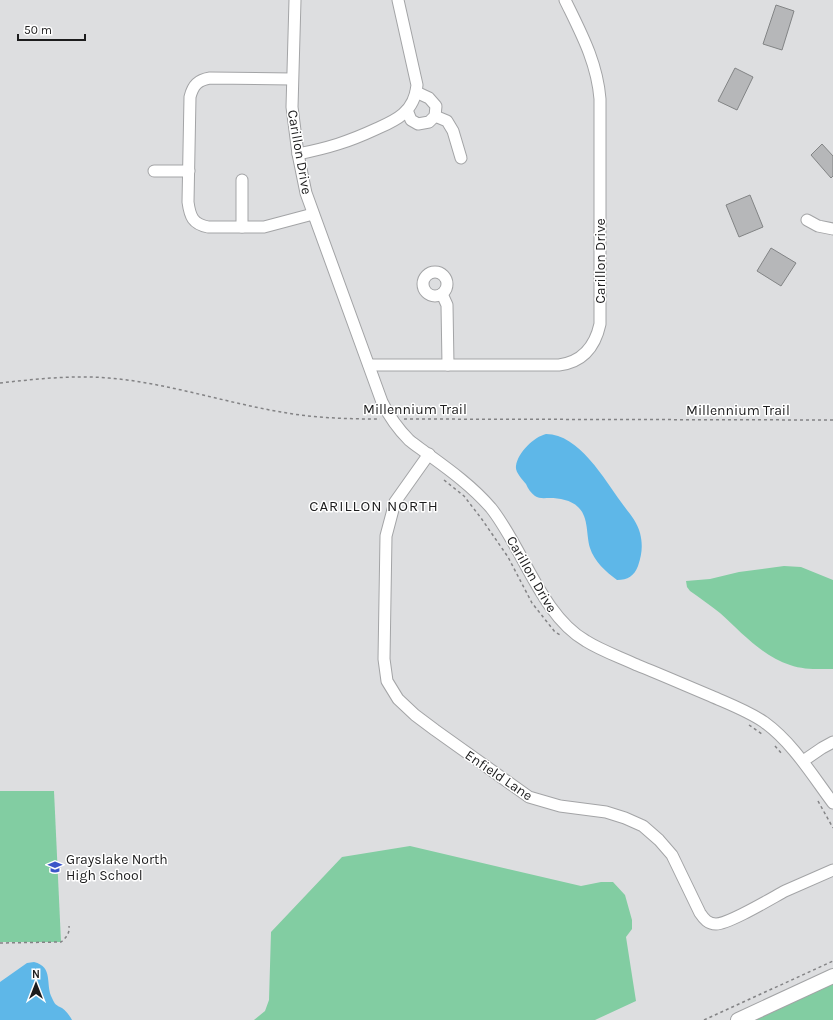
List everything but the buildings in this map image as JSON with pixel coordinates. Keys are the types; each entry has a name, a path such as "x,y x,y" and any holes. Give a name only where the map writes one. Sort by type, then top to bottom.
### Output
{"main road":[{"path":"738,1020 833,976"}],"street":[{"name":"Carillon Drive","path":"295,0 292,107 298,154 306,193 382,402 392,419 410,440 473,489 490,507 503,523 546,601 556,616 568,628 585,641 741,709 764,722 784,739 833,803"},
{"path":"298,154 329,148 349,141 396,120 407,110 416,92 416,85 398,0"},
{"name":"Carillon Drive","path":"369,366 558,366 578,360 586,353 598,336 600,324 599,82 588,48 565,0"},
{"path":"292,79 210,78 196,83 192,89 190,97 188,202 194,220 200,225 208,227 264,227 314,214"},
{"path":"407,110 411,120 418,124 429,122 435,116 436,106 429,98 416,92"},
{"path":"435,116 447,121 453,131 461,158"},
{"path":"154,171 189,171"},
{"path":"242,180 242,227"},
{"path":"807,220 818,226 833,229"},
{"path":"442,294 447,305 448,366"},
{"name":"Enfield Lane","path":"429,454 395,502 386,536 384,659 387,681 398,699 414,715 528,797 560,806 606,812 643,826 659,840 672,855 704,919 712,923 718,924 728,920 786,891 833,870"},
{"path":"803,762 833,742"}],"path":[{"name":"Millennium Trail","path":"0,383 40,379 89,377 109,378 177,389 281,412 339,418 833,420"},
{"path":"439,476 464,496 481,518 508,557 532,603 555,632 562,636"},
{"path":"749,725 762,734"},
{"path":"773,744 783,755"},
{"path":"816,797 833,828"},
{"path":"0,943 61,942 66,938 70,929 69,926"},
{"path":"704,1020 833,961"}],"green space":[{"path":"784,566 801,567 833,580 833,669 795,667 770,656 752,643 720,613 690,591 687,587 686,581 710,579 739,572"},
{"path":"0,791 54,791 61,942 0,942"},
{"path":"410,846 581,886 601,882 613,882 625,895 632,920 632,929 626,937 636,1001 595,1020 254,1020 265,1011 269,1000 271,932 342,857"},
{"path":"833,976 833,1020 738,1020"}],"water":[{"path":"546,434 558,436 569,441 580,449 590,459 635,521 640,533 642,550 638,566 630,577 617,580 597,562 590,548 586,521 582,511 578,507 565,500 557,498 537,497 530,491 518,473 516,468 517,461 523,451 537,438"},
{"path":"34,962 40,964 47,972 50,993 54,1002 69,1015 72,1020 0,1020 0,982 27,963"}],"place":[{"name":"Grayslake North High School","path":"55,867"}],"district":[{"name":"CARILLON NORTH","path":"374,506"}]}
